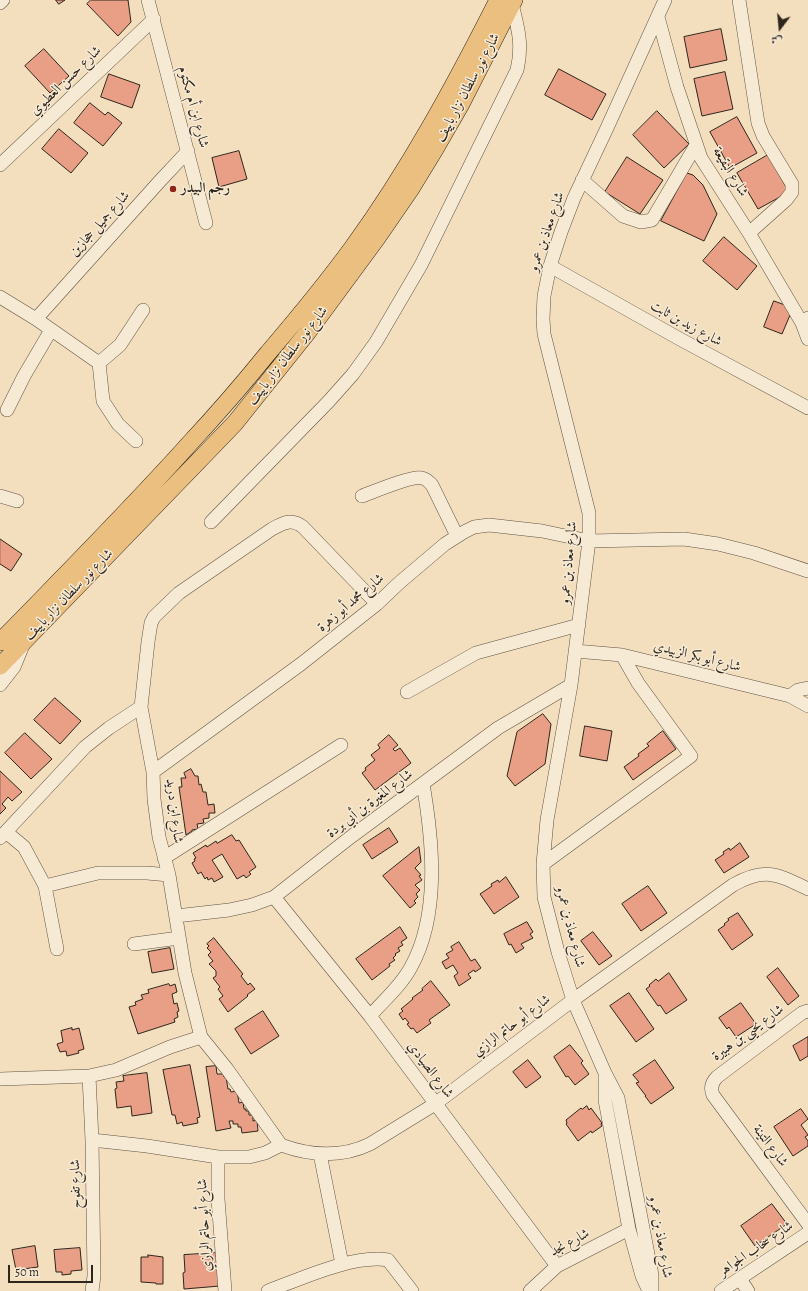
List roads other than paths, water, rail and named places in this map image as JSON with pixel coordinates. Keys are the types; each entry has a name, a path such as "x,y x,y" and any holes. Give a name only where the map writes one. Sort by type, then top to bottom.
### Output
{"main road":[{"name":"شارع نور سلطان نزار باييف","path":"0,666 220,439 307,333 377,238 436,149 461,104 508,1"},
{"name":"شارع نور سلطان نزار باييف","path":"0,642 191,443 243,384 318,293 353,247 395,184 470,56 508,1"}],"street":[{"path":"0,3 3,0"},
{"name":"شارع ابن أم مكتوم","path":"148,0 206,223"},
{"name":"شارع معاذ بن عمرو","path":"652,1291 652,1275 618,1098 605,1073 573,1000 546,910 542,883 547,820 571,685 589,541 589,513 544,334 543,319 544,296 550,266 574,198 665,0"},
{"path":"739,0 760,129 793,188 790,196 749,233"},
{"path":"211,522 329,401 353,374 376,342 421,265 517,70 520,50 520,33 508,1"},
{"name":"شارع البقيعة","path":"658,17 677,87 701,158 805,321 808,339"},
{"name":"شارع حسن العطيوي","path":"0,165 154,20"},
{"path":"582,180 623,216 641,222 652,220 696,145"},
{"name":"شارع جميل حجازين","path":"36,319 158,182 188,151"},
{"name":"شارع زيد بن ثابت","path":"550,266 678,338 806,403"},
{"path":"0,297 36,319 99,363 103,401 118,424 136,441"},
{"path":"99,363 120,345 143,310"},
{"path":"7,410 24,376 51,330"},
{"path":"362,496 408,480 422,477 428,480 432,486 457,536"},
{"path":"0,496 16,501"},
{"name":"شارع ابن دريد","path":"281,1145 227,1069 201,1037 185,973 169,875 156,818 153,772 141,707 151,623 154,617 179,593 272,529 288,522 297,523 303,527 377,604"},
{"name":"شارع محمد أبو زهرة","path":"153,772 301,664 377,604 445,544 474,527 490,525 542,531 589,541 684,539 718,544 754,553 808,571"},
{"path":"407,692 476,653 579,625"},
{"path":"0,685 14,667 26,639"},
{"name":"شارع أبو بكر الزبيدي","path":"575,652 622,655 790,696 808,706"},
{"path":"543,864 691,756 638,683 622,655"},
{"name":"شارع المغيرة بن أبي بردة","path":"176,916 229,910 252,905 274,897 352,836 498,728 571,685"},
{"path":"790,696 798,690 808,688"},
{"path":"57,948 45,886 24,848 3,835 85,748 109,728 141,707"},
{"path":"164,858 342,745"},
{"path":"370,1016 400,984 410,968 417,953 425,928 429,902 432,861 429,819 423,784"},
{"path":"45,886 98,873 147,873 169,875"},
{"name":"شارع أبو حاتم الرازي","path":"281,1145 298,1151 320,1154 350,1152 360,1149 435,1104 573,1000 740,881 765,873 784,877 808,889"},
{"name":"شارع الصيادي","path":"274,897 370,1016 557,1266"},
{"path":"134,944 179,938"},
{"name":"شارع يحيى بن هبيرة","path":"712,1086 717,1076 802,1013 808,1011"},
{"path":"0,1079 89,1076 116,1070 170,1047 201,1037"},
{"name":"شارع معاذ بن عمرو","path":"605,1073 605,1100 629,1229 642,1276 649,1291"},
{"name":"شارع تفوح","path":"89,1076 92,1140 94,1276 92,1291"},
{"name":"شارع التينة","path":"712,1086 711,1091 713,1095 808,1224"},
{"path":"92,1140 147,1146 218,1157 249,1157 265,1153 281,1145"},
{"path":"320,1154 342,1264"},
{"name":"شارع أبو حاتم الرازي","path":"218,1157 218,1199 225,1291"},
{"name":"شارع نجد","path":"530,1291 557,1266 629,1229"},
{"name":"شارع سحاب الجواهر","path":"721,1291 808,1233"},
{"path":"268,1291 285,1288 342,1264 380,1258 388,1260 412,1291"},
{"path":"740,1279 748,1291"}],"place":[{"name":"رجم البيدر","path":"173,189"}]}
